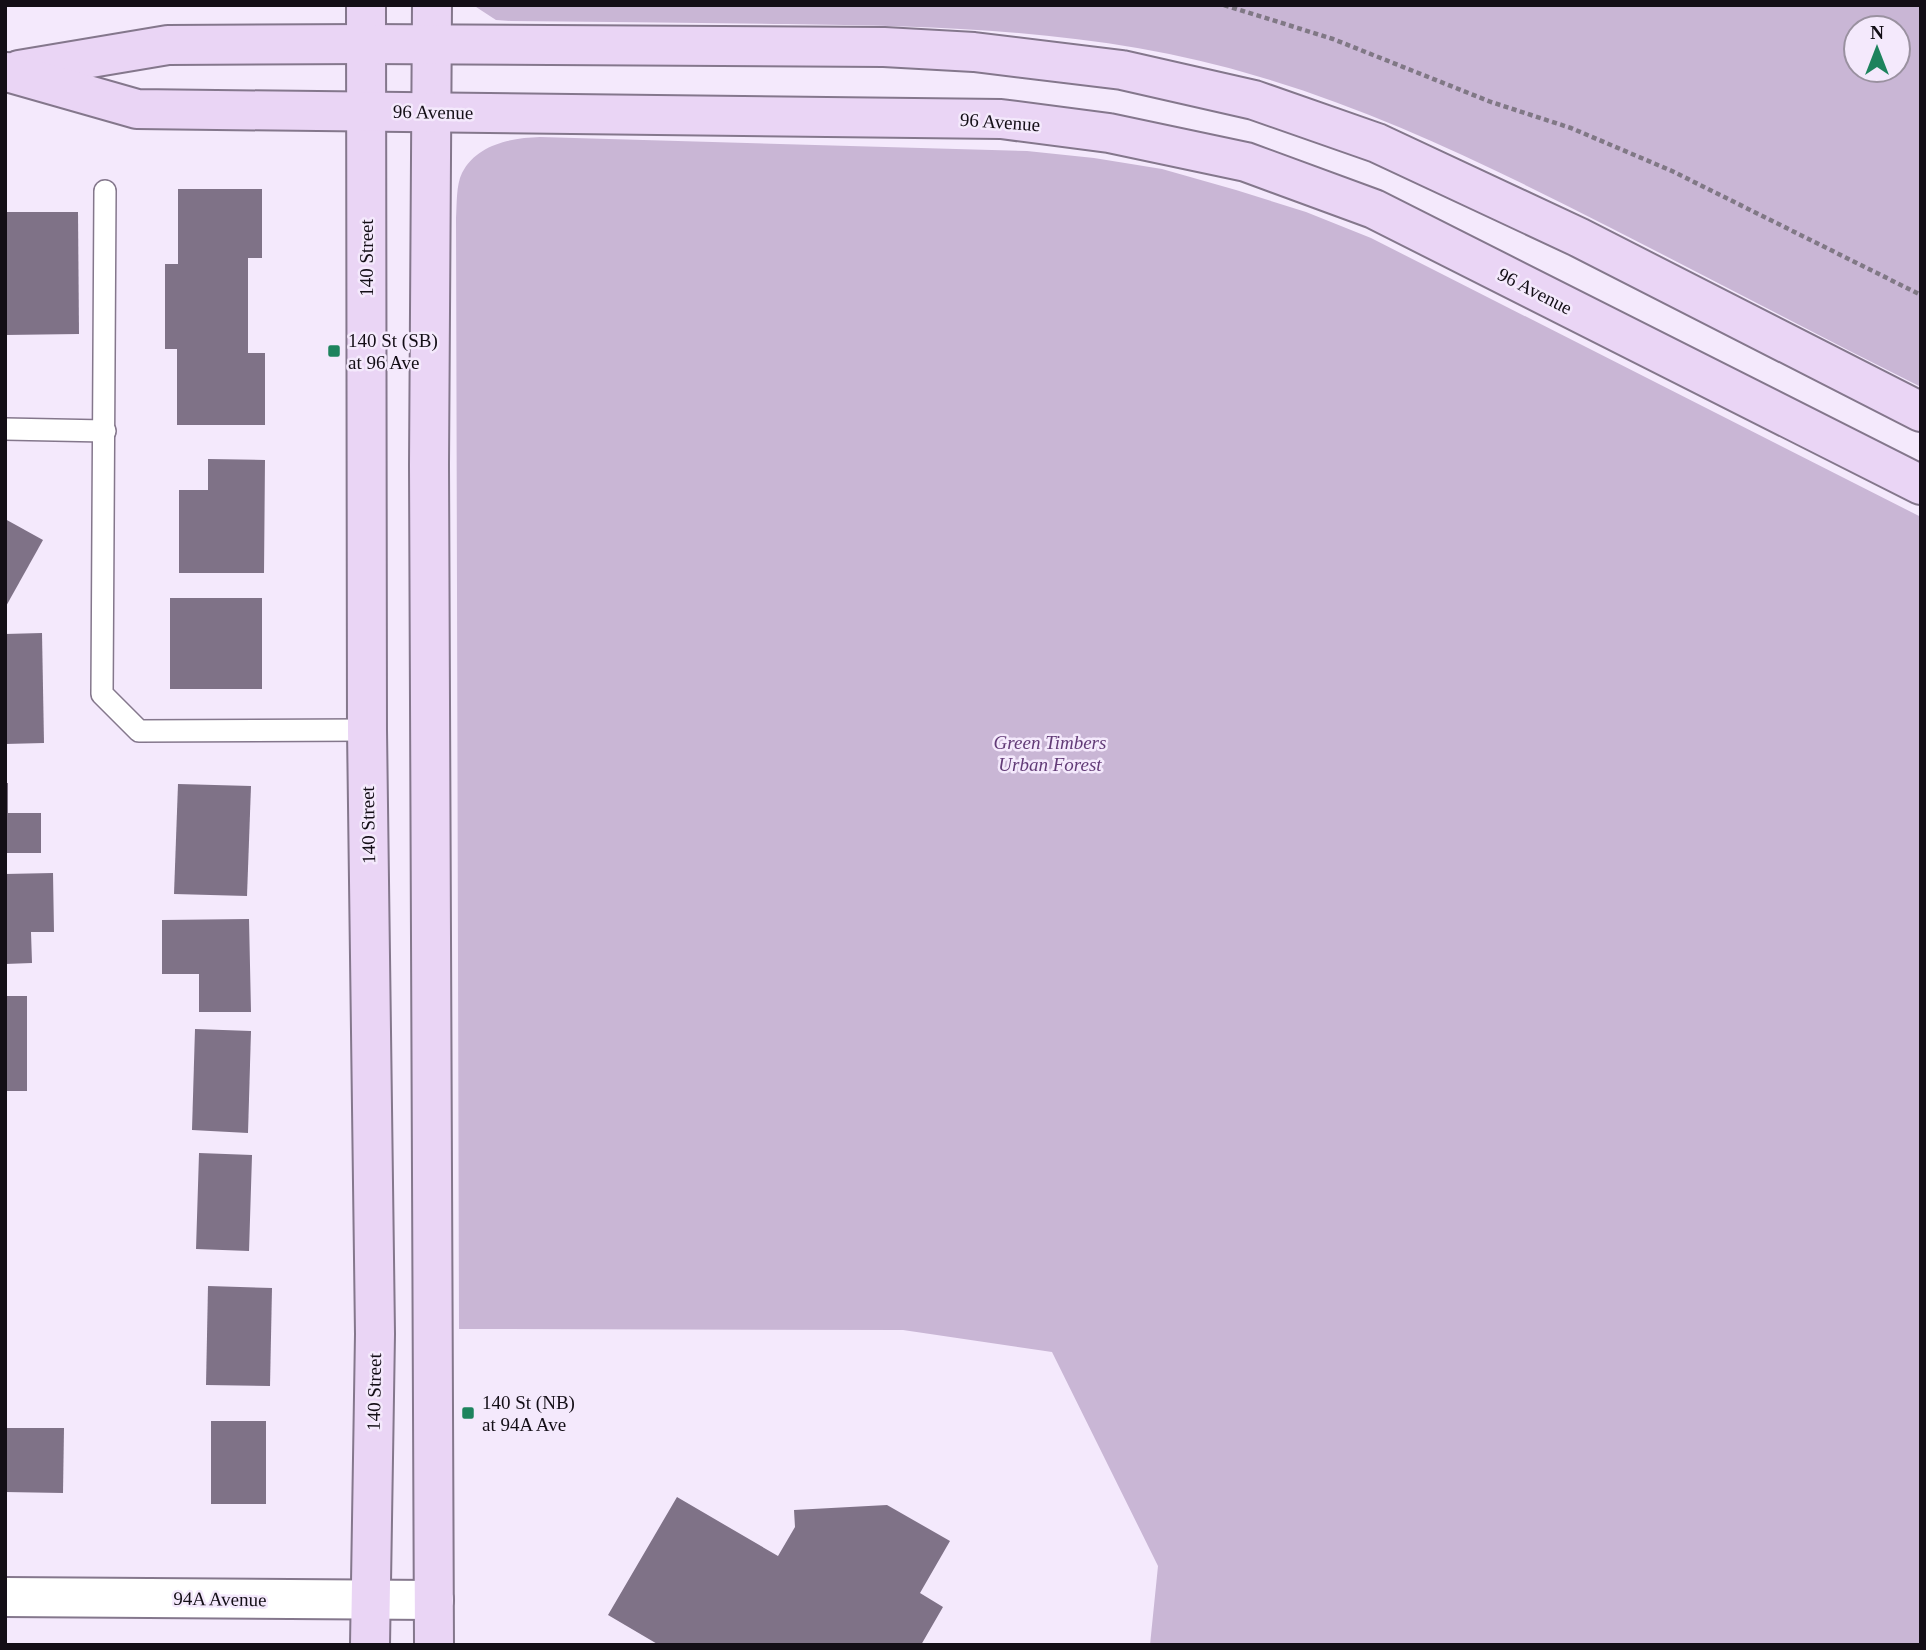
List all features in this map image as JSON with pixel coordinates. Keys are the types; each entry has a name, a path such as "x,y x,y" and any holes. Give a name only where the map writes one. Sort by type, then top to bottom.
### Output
{"main road":[{"name":"140 Street","path":"366,5 367,730 375,1334 370,1645"},
{"path":"432,5 429,479 434,1645"},
{"name":"96 Avenue","path":"6,72 168,45 366,44 782,45 961,51 1122,70 1254,100 1377,143 1578,237 1921,412"},
{"name":"96 Avenue","path":"6,72 137,109 1001,119 1109,133 1246,162 1374,209 1921,485"}],"street":[{"name":"94A Avenue","path":"5,1597 434,1600"}],"lane":[{"path":"104,191 102,694 139,731 367,730"},
{"path":"5,429 104,431"}],"path":[{"path":"1224,5 1334,39 1491,102 1571,128 1672,171 1921,295"}],"green space":[{"path":"473,5 1921,5 1921,387 1566,205 1438,144 1305,91 1202,61 1085,40 966,29 496,20"},
{"name":"Green Timbers Urban Forest","path":"540,137 1027,151 1162,169 1306,212 1371,238 1921,517 1921,1645 1150,1645 1158,1566 1052,1352 903,1330 459,1329 457,195 462,173 476,155 507,141"}],"building":[{"path":"178,189 262,189 262,258 248,258 248,353 265,353 265,425 177,425 177,349 165,349 165,264 178,264"},
{"path":"5,212 78,212 79,334 5,335"},
{"path":"208,459 265,460 264,573 179,573 179,490 208,490"},
{"path":"5,519 43,540 5,608"},
{"path":"170,598 262,598 262,689 170,689"},
{"path":"42,633 44,743 5,744 5,634"},
{"path":"5,783 8,783 8,813 41,813 41,853 5,853"},
{"path":"178,784 251,786 247,896 174,894"},
{"path":"53,873 54,932 31,932 32,963 5,964 5,874"},
{"path":"249,919 251,1012 199,1012 199,974 162,974 162,920"},
{"path":"5,996 27,996 27,1091 5,1091"},
{"path":"195,1029 251,1031 248,1133 192,1130"},
{"path":"199,1153 252,1155 249,1251 196,1249"},
{"path":"208,1286 272,1288 270,1386 206,1385"},
{"path":"211,1421 266,1421 266,1504 211,1504"},
{"path":"5,1428 64,1428 63,1493 5,1492"},
{"path":"677,1497 778,1556 795,1527 794,1510 887,1505 950,1541 920,1593 943,1607 921,1645 659,1645 608,1615"}],"place":[{"name":"140 St (SB) at 96 Ave","path":"334,351"},
{"name":"140 St (NB) at 94A Ave","path":"468,1413"}]}
